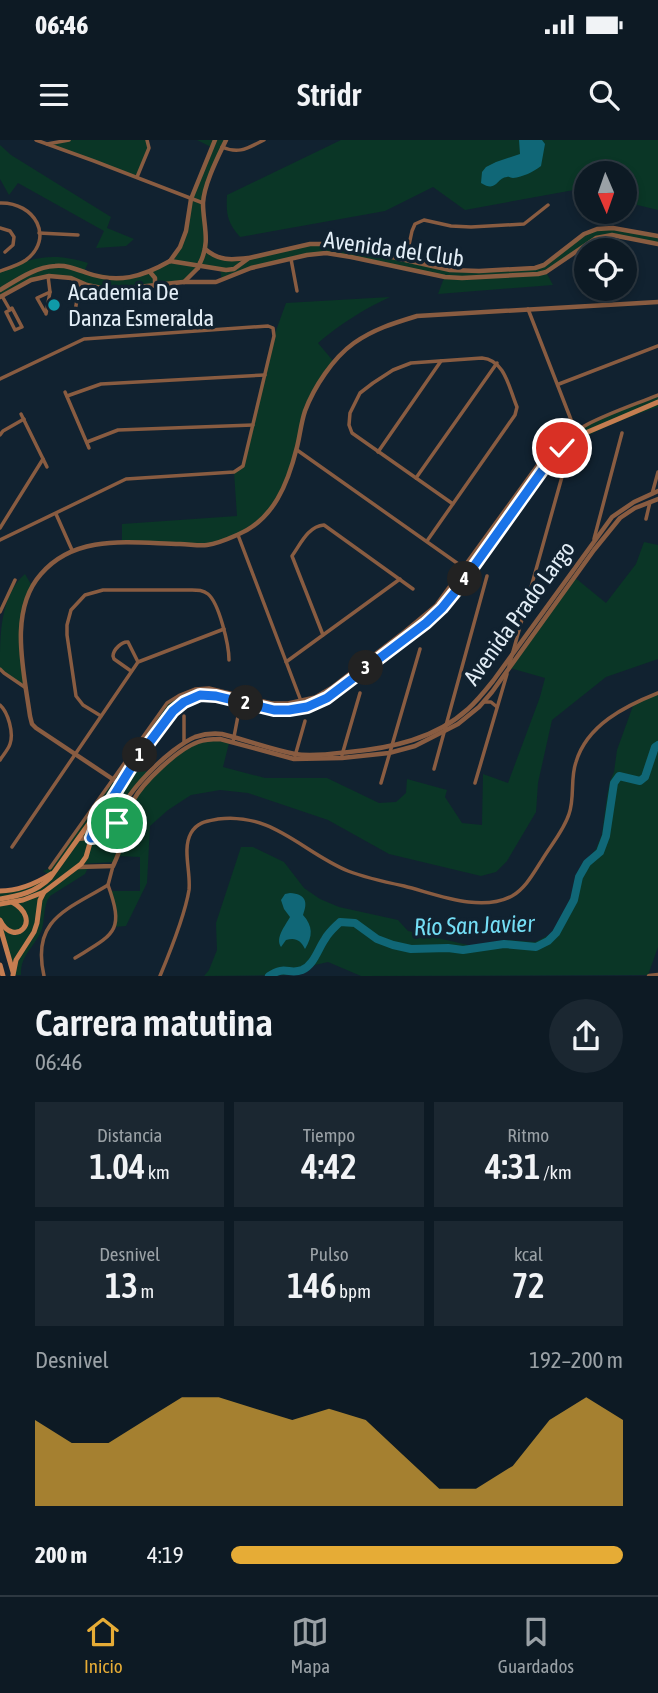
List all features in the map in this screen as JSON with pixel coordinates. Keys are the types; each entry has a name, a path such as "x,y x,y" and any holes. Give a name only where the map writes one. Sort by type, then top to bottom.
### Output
{"main road":[{"path":"0,902 12,902 44,892 79,866 86,857 98,821 134,763 173,711 184,702 200,695 216,696 274,710 289,710 307,707 327,698 442,608 544,468 562,448 583,433 658,402"},
{"path":"0,902 34,891 44,884 116,782 134,763"},
{"path":"0,891 28,886 54,870"},
{"path":"13,975 16,960 34,932 44,892"},
{"path":"0,920 6,930 12,933 24,928 27,919 25,912 12,902"},
{"path":"0,927 13,975"},
{"path":"0,965 3,975"}],"street":[{"path":"36,140 203,203"},
{"path":"46,144 69,140"},
{"path":"137,177 149,148 146,140"},
{"path":"0,289 44,267 72,267 111,279 150,272 170,261 180,247 186,231 191,199 215,140"},
{"path":"188,279 199,265 205,249 207,241 203,203 226,140"},
{"path":"222,148 241,151 264,140"},
{"path":"0,203 26,208 34,217 39,233 38,244 26,260 0,271"},
{"path":"406,259 412,231 415,225 424,220 471,227 524,224 548,205"},
{"path":"0,228 10,231 14,237 13,245 5,252"},
{"name":"Avenida del Club","path":"1,297 31,280 48,276 71,278 87,285 111,290 155,286 188,279 195,282 222,281 251,268 326,253 444,277 462,278 527,271 544,265 584,234 597,229 613,228 658,236"},
{"path":"39,233 78,235"},
{"name":"Avenida del Club","path":"170,261 226,270 234,269 249,258 317,244 406,259 450,270 546,272 596,238 612,235 658,244"},
{"path":"205,249 218,258 249,258"},
{"path":"291,259 297,291"},
{"path":"150,272 155,278 155,286"},
{"path":"27,274 31,280"},
{"path":"48,276 50,292 46,314 37,298 50,292"},
{"path":"75,312 80,282"},
{"path":"1,297 10,310 12,308 22,327 15,330 6,312 10,310"},
{"path":"116,782 32,724 20,624 30,591 41,573 72,550 99,543 207,545 238,535 256,524 277,503 297,450 305,411 317,388 334,362 352,344 379,327 417,316 658,302"},
{"path":"528,309 575,429"},
{"path":"0,379 84,339 268,326 273,328 274,335 265,375 243,466 239,470 126,479 0,540"},
{"path":"558,384 658,346"},
{"path":"427,541 453,504 517,411 502,370 490,359 411,363 360,393 350,413 349,425 352,433 453,504"},
{"path":"378,452 441,361"},
{"path":"416,478 497,363"},
{"path":"89,448 66,394 101,384 265,375"},
{"path":"54,870 167,703 195,689 209,688 272,703 301,701 315,697 332,687 436,605 556,443 575,429 658,395"},
{"path":"0,435 22,417 47,467"},
{"path":"87,442 118,430 253,425"},
{"path":"594,550 593,541 622,433"},
{"path":"297,450 464,568"},
{"path":"0,528 43,459"},
{"path":"475,783 565,466"},
{"path":"646,519 658,472"},
{"name":"Avenida Prado Largo","path":"390,750 445,726 476,702 511,658 612,517 623,508 655,492"},
{"name":"Avenida Prado Largo","path":"108,885 121,847 118,831 133,801 147,780 184,743 211,733 295,757 342,755 415,746 443,733 484,702 620,517 658,499"},
{"path":"55,513 72,550"},
{"path":"323,635 292,556 317,526 324,525 413,589"},
{"path":"238,535 301,701"},
{"path":"434,769 487,576"},
{"path":"0,612 15,579"},
{"path":"286,663 400,579"},
{"path":"101,716 83,705 76,695 67,635 71,610 85,595 103,590 198,590 213,600 224,629 229,660"},
{"path":"520,627 529,630"},
{"path":"12,847 138,662 224,629"},
{"path":"131,671 114,659 112,654 123,643 128,642 138,662"},
{"path":"381,783 420,649"},
{"path":"0,669 26,688"},
{"path":"342,755 360,693"},
{"path":"160,975 186,903 189,887 188,844 196,825 223,819 255,821 290,837 336,865 363,876 458,900 502,900 515,894 530,880 567,819 572,802 576,762 588,738 616,712 658,693"},
{"path":"484,702 491,702 497,707"},
{"path":"0,705 8,715 11,737 0,760"},
{"path":"184,716 184,743"},
{"path":"233,739 238,716"},
{"path":"295,757 305,721"},
{"name":"Avenida Prado Largo","path":"178,751 208,739 233,739"},
{"path":"78,839 91,838 101,832 118,831"},
{"path":"79,866 114,864"},
{"path":"44,975 41,949 48,927 60,914 108,885 116,906 114,928 106,939 75,958"},
{"path":"649,975 658,975"}],"green space":[{"path":"70,140 146,140 149,148 137,177 46,144"},
{"path":"197,140 226,140 204,199 207,250 221,258 247,258 324,244 450,270 535,268 544,265 574,242 574,253 546,272 553,285 438,294 444,278 326,253 251,268 222,281 220,269 201,265 183,282 111,290 71,278 40,277 0,297 0,271 33,259 53,257 75,260 88,263 84,272 126,278 174,260 186,231 191,198 211,147"},
{"path":"341,140 658,140 658,210 637,205 637,161 574,161 574,190 465,210 433,187 385,211 240,237 228,218 227,195"},
{"path":"0,145 11,155 111,217 107,228 134,239 126,246 96,248 104,231 18,183 9,195 0,179"},
{"path":"613,228 658,236 658,244 637,238 612,235 579,238 597,229"},
{"path":"390,297 352,317 318,343 334,362 305,411 297,450 282,492 269,512 238,535 207,545 122,543 122,524 237,516 234,472 243,466 274,336 286,303"},
{"path":"658,395 658,407 594,433 560,454 446,611 407,644 331,700 308,711 290,715 271,714 209,700 185,705 160,732 139,766 148,773 128,800 118,823 118,830 147,780 187,747 208,739 229,743 223,767 265,778 327,778 379,803 396,802 406,793 407,779 447,790 445,797 462,823 482,825 483,774 508,783 545,678 510,668 573,576 606,603 636,564 644,542 658,545 658,659 606,677 552,720 538,783 536,812 507,861 496,872 481,876 389,854 328,820 248,793 220,790 191,795 150,826 147,883 126,926 114,927 117,917 110,891 140,891 140,857 118,856 114,862 81,864 89,866 85,874 50,896 42,929 25,956 21,975 13,975 0,927 0,890 28,886 49,875 43,871 50,868 167,703 200,688 281,702 305,699 332,687 436,605 544,456 575,429"},
{"path":"25,574 32,586 20,624 26,688 0,669 1,630 6,604"},
{"path":"658,693 658,947 648,975 361,976 328,962 315,965 306,972 289,975 204,976 217,950 216,923 241,847 253,847 284,862 304,888 320,899 339,907 398,920 408,931 472,946 507,940 535,942 551,934 571,897 579,870 596,849 602,834 617,750 634,703"}],"water":[{"path":"519,140 542,140 545,144 541,166 520,177 503,178 493,186 481,183 482,172 486,167 520,154"},
{"path":"290,893 304,899 303,915 311,931 305,949 300,941 295,939 286,940 281,947 279,943 281,932 290,917 281,900 285,894"}],"waterway":[{"name":"Río San Javier","path":"269,976 279,971 306,968 328,934 340,922 355,923 377,939 411,949 463,950 504,944 536,947 548,941 556,933 574,900 579,877 587,863 600,852 606,836 614,783 619,776 640,781 645,777 658,745"}],"place":[{"name":"Academia De Danza Esmeralda","path":"54,305"}],"route":[{"path":"117,823 118,831 91,838 98,821 134,763 173,711 184,702 200,695 216,696 274,710 307,707 327,698 442,608 544,468 562,448"}]}
